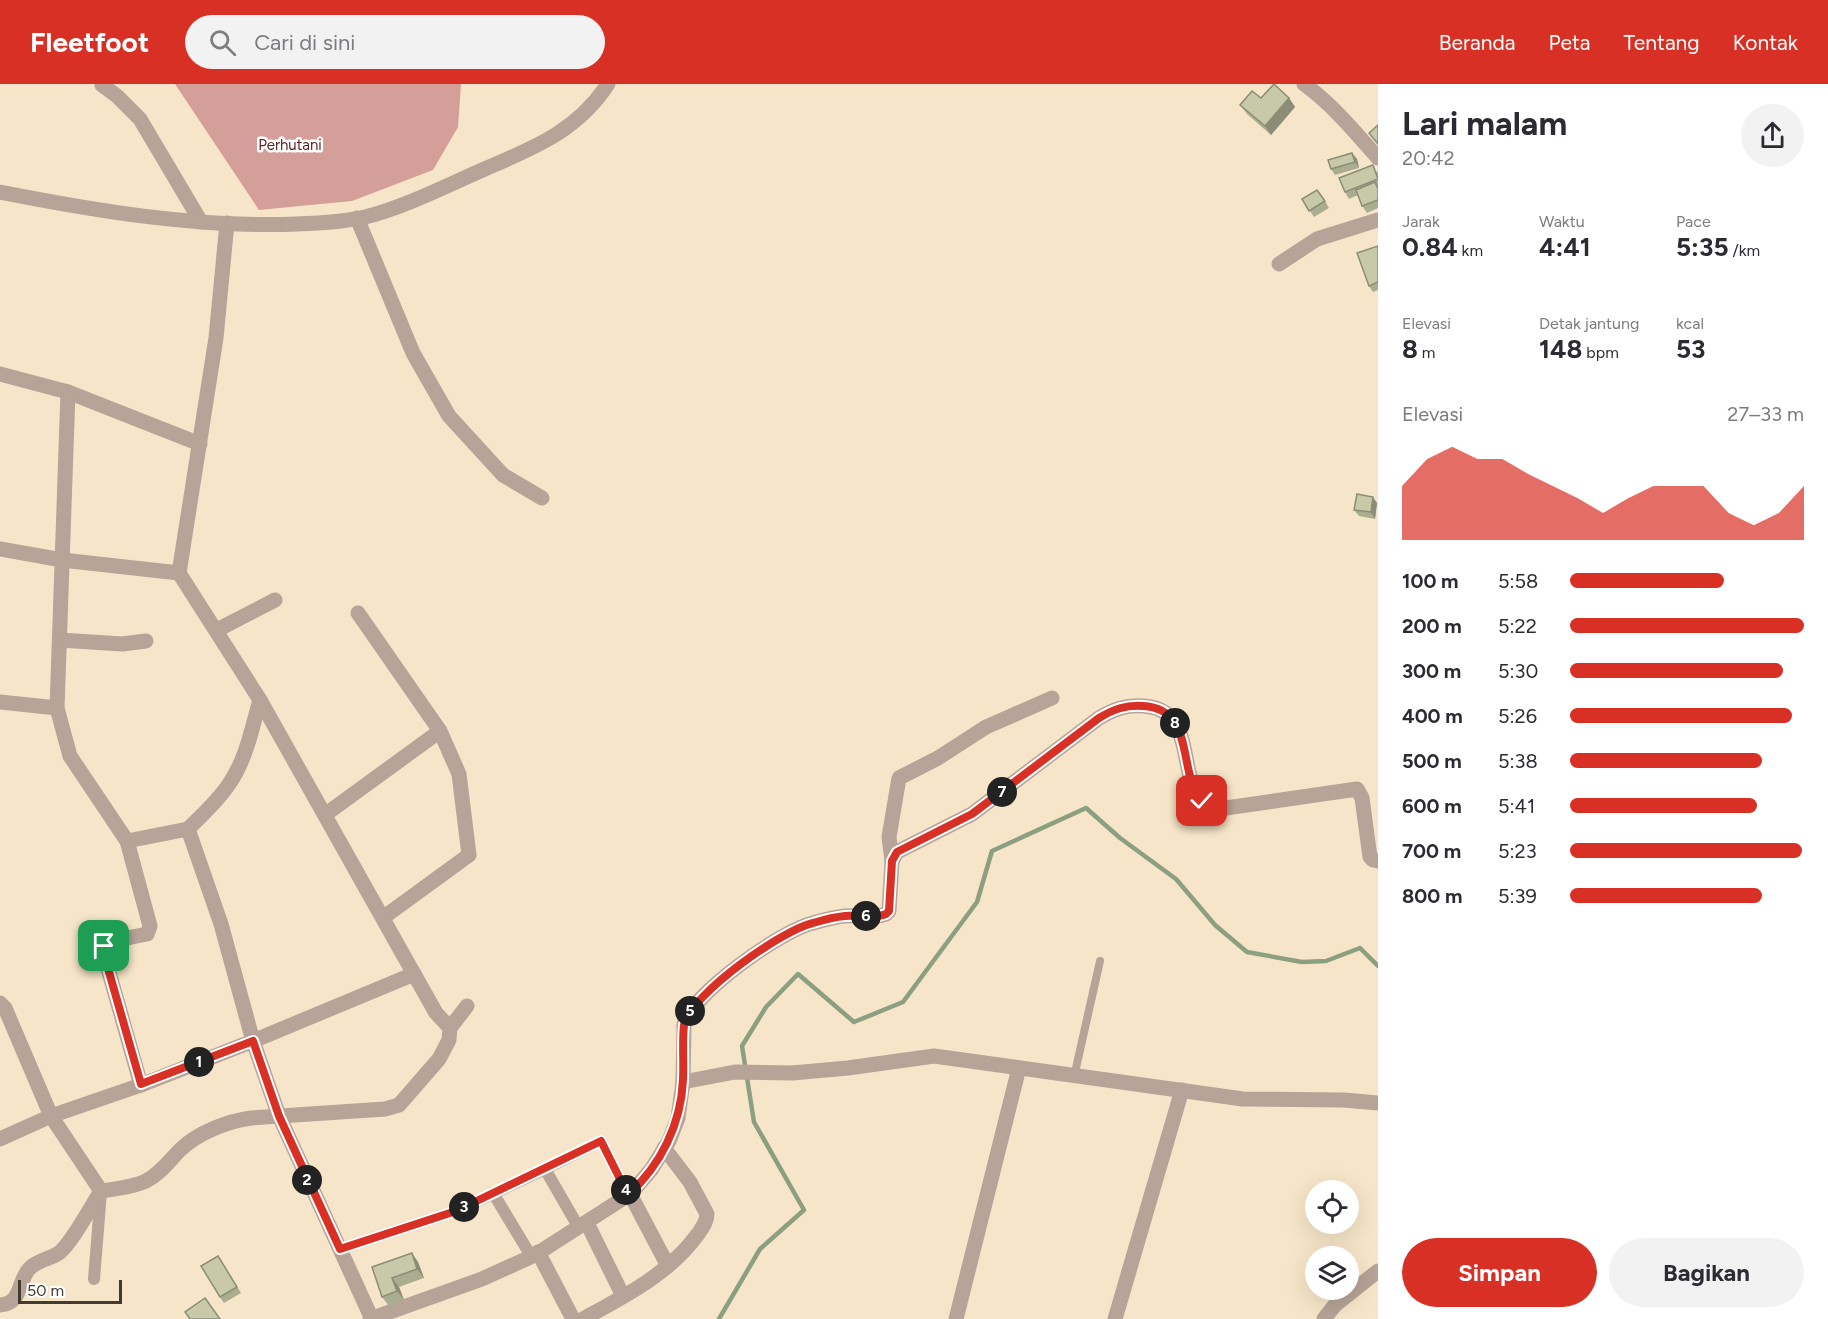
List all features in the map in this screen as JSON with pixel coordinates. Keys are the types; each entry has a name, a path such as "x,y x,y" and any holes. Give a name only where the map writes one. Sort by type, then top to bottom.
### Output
{"street":[{"path":"0,192 123,213 227,224 323,223 357,218 378,214 446,186 558,134 585,112 608,84"},
{"path":"1304,84 1322,89 1344,119 1378,158"},
{"path":"102,85 117,96 140,119 201,222"},
{"path":"357,218 413,353 449,416 503,475 542,498"},
{"path":"1279,264 1317,239 1378,220"},
{"path":"227,224 216,338 179,573 260,700 436,1013 450,1028"},
{"path":"0,374 68,392 200,444"},
{"path":"68,392 57,708 70,756 127,841 150,926 147,934 107,942 103,951 141,1084"},
{"path":"0,549 62,560 179,573"},
{"path":"217,630 274,600"},
{"path":"357,613 440,731 459,774 469,855 384,917"},
{"path":"60,640 122,644 147,642"},
{"path":"188,829 221,924 253,1041 279,1116 371,1319 482,1279 535,1254 629,1195 651,1170 678,1118 683,1082 683,1035 686,1017 701,996 777,938 794,929 844,916 886,914 889,911 892,861 890,837 899,778 938,758 986,727 1052,698"},
{"path":"127,841 188,829 221,794 238,770 260,700"},
{"path":"0,702 57,708"},
{"path":"892,861 897,852 972,814 1114,708 1129,706 1160,709 1176,724 1184,741 1190,778 1202,801 1207,808 1212,810 1357,789 1362,798 1370,857 1378,861"},
{"path":"326,814 440,731"},
{"path":"0,1139 51,1116 253,1041 414,974"},
{"path":"0,1003 5,1008 51,1116 101,1191 94,1279"},
{"path":"0,1305 16,1298 30,1268 65,1247 101,1191 144,1182 158,1173 190,1143 228,1122 251,1118 385,1109 399,1105 439,1059 449,1040 450,1028 467,1006"},
{"path":"683,1082 735,1072 848,1068 924,1056 1244,1098 1378,1103"},
{"path":"956,1319 1018,1068"},
{"path":"1115,1319 1182,1090"},
{"path":"340,1249 456,1211 601,1141 668,1266"},
{"path":"583,1319 668,1266 685,1252 705,1224 707,1214 690,1182 664,1148"},
{"path":"545,1169 583,1225 623,1296"},
{"path":"494,1193 535,1254 573,1319"},
{"path":"1324,1319 1335,1305 1378,1271"}],"lane":[{"path":"1074,1077 1100,962"}],"green space":[{"name":"Perhutani","path":"175,84 461,84 458,127 433,170 352,201 259,210"}],"building":[{"path":"1274,84 1289,98 1265,126 1240,105 1252,91 1261,98"},
{"path":"1378,125 1378,144 1369,133"},
{"path":"1352,153 1355,162 1331,169 1328,160"},
{"path":"1373,165 1378,179 1345,192 1339,178"},
{"path":"1375,182 1378,189 1378,200 1362,206 1356,190"},
{"path":"1317,190 1325,201 1309,211 1302,199"},
{"path":"1378,246 1378,282 1369,286 1357,253"},
{"path":"1357,494 1373,497 1371,512 1354,510"},
{"path":"412,1253 417,1269 392,1278 397,1291 382,1297 372,1267"},
{"path":"218,1256 237,1287 220,1297 201,1266"},
{"path":"205,1298 220,1319 190,1319 185,1312"}],"waterway":[{"path":"719,1319 760,1249 804,1210 754,1122 742,1046 766,1007 798,974 854,1022 903,1002 977,902 992,851 1086,808 1120,838 1176,879 1215,925 1247,952 1302,962 1326,961 1360,948 1378,966"}],"route":[{"path":"104,946 103,951 141,1084 253,1041 297,1160 340,1249 456,1211 601,1141 628,1195 651,1170 669,1141 678,1118 683,1082 684,1025 686,1017 701,996 777,938 794,929 844,916 882,916 886,914 889,911 892,861 897,852 972,814 1114,708 1146,706 1160,709 1176,724 1184,741 1190,778 1202,801"}]}
